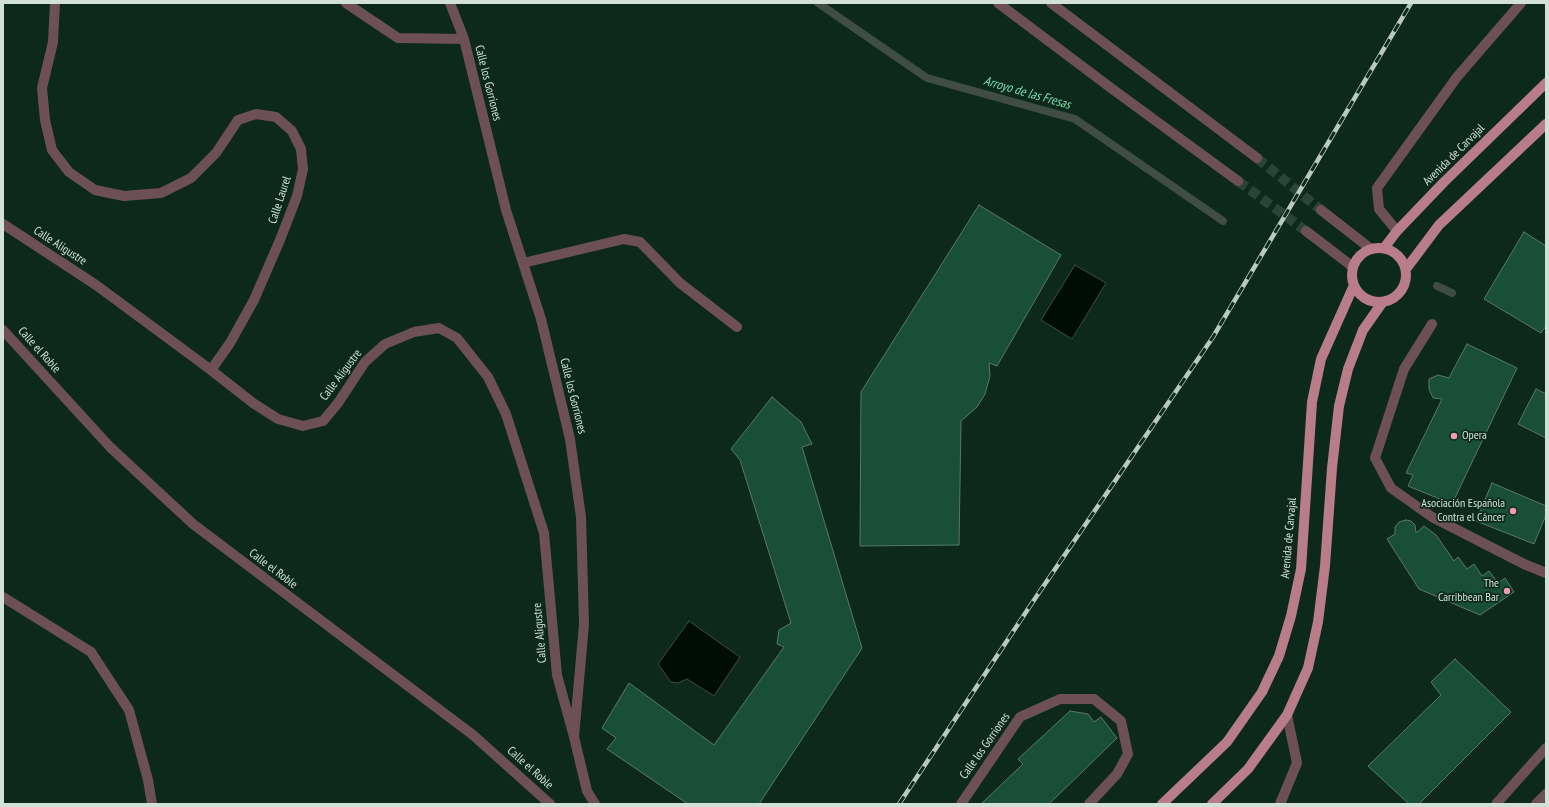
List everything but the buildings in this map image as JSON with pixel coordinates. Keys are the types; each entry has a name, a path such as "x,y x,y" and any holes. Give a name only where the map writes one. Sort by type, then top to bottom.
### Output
{"main road":[{"name":"Avenida de Carvajal","path":"1384,248 1397,231 1444,182 1546,83"},
{"path":"1406,269 1439,225 1546,124"},
{"path":"1384,248 1394,252 1402,259 1406,269 1406,280 1402,291 1393,299 1382,303 1370,301 1360,295 1354,285 1352,276 1353,267 1360,256 1371,249 1384,248"},
{"name":"Avenida de Carvajal","path":"1162,804 1226,742 1262,692 1279,656 1291,616 1301,569 1307,462 1313,395 1320,359 1354,285"},
{"path":"1212,804 1248,769 1287,715 1308,668 1318,622 1325,566 1332,468 1339,406 1348,369 1363,330 1382,303"}],"street":[{"name":"Calle Laurel","path":"55,3 53,42 42,88 45,120 52,150 69,172 94,190 124,196 161,193 191,178 216,153 238,120 256,114 276,117 292,131 300,150 303,169 297,196 254,300 230,343 211,370"},
{"path":"346,3 398,38 464,39"},
{"name":"Calle los Gorriones","path":"450,3 464,39 506,210 541,319 570,439 581,517 584,624 574,737 587,791 595,804"},
{"path":"998,3 1115,92 1238,181"},
{"path":"1051,3 1257,158"},
{"path":"1397,231 1379,209 1377,188 1457,77 1521,3"},
{"path":"1321,210 1371,249"},
{"name":"Calle Aligustre","path":"3,224 96,285 254,403 278,419 303,426 323,421 338,403 365,362 385,344 414,332 438,328 457,338 488,377 506,414 544,533 557,675 574,737"},
{"path":"1306,231 1353,267"},
{"path":"523,263 624,239 640,242 680,283 736,327"},
{"path":"1432,324 1404,369 1375,458 1391,488 1432,517 1546,573"},
{"name":"Calle el Roble","path":"3,330 110,447 193,524 473,735 550,804"},
{"path":"3,597 91,652 129,710 148,780 152,804"},
{"name":"Calle los Gorriones","path":"961,804 1020,717 1060,698 1094,699 1121,721 1128,754 1117,774 1089,804"},
{"path":"1280,804 1297,763 1287,715"},
{"path":"1496,804 1546,748"},
{"path":"1536,804 1546,794"}],"shaded area":[{"path":"1075,265 1106,283 1072,339 1041,320"},
{"path":"689,621 740,657 714,696 687,679 678,683 671,682 658,664"}],"waterway":[{"name":"Arroyo de las Fresas","path":"818,3 927,78 1075,119 1223,221"},
{"name":"Arroyo de las Fresas","path":"1437,286 1452,293"}],"tunnel":[{"path":"1257,158 1321,210"},
{"path":"1238,181 1306,231"}],"railway":[{"path":"899,804 1032,603 1213,337 1411,3"}],"place":[{"name":"Opera","path":"1454,436"},
{"name":"Asociación Española Contra el Cáncer","path":"1513,511"},
{"name":"The Carribbean Bar","path":"1507,591"}]}
